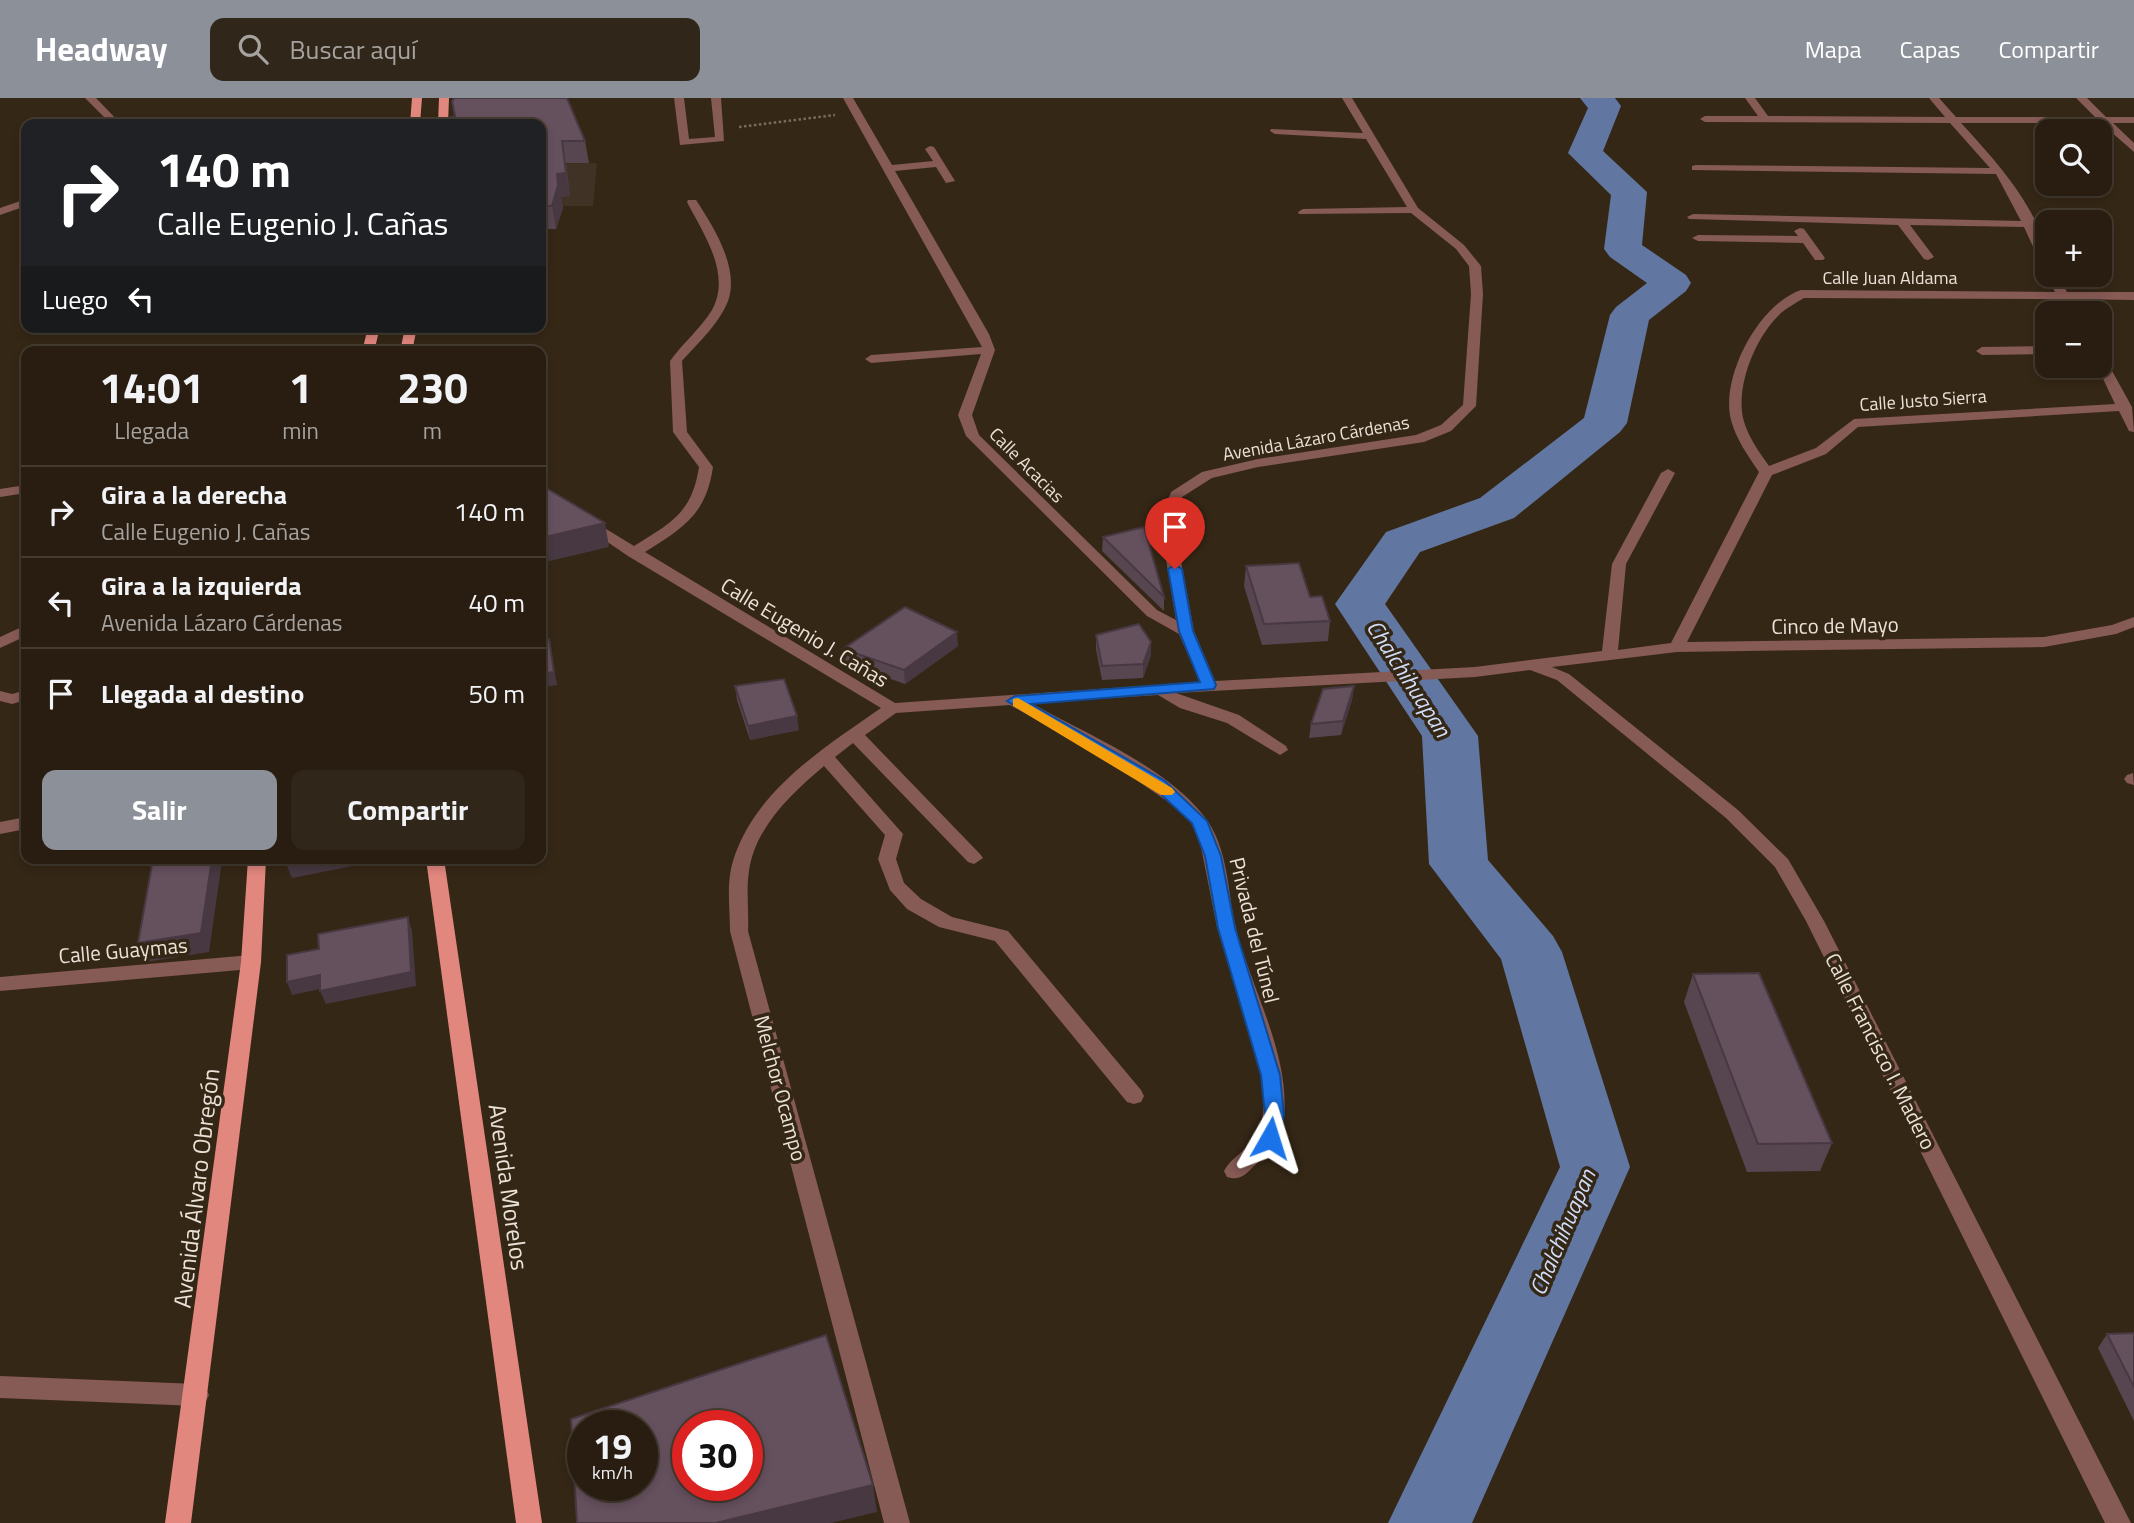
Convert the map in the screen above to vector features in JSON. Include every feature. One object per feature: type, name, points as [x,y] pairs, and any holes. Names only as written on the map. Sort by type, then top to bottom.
[{"type":"main road","points":[[415,119],[417,98]]},
{"type":"main road","points":[[443,119],[444,98]]},
{"type":"main road","name":"Avenida Álvaro Obregón","points":[[178,1523],[197,1395],[251,962],[257,864]]},
{"type":"main road","name":"Avenida Morelos","points":[[436,864],[529,1523]]},
{"type":"street","points":[[90,98],[111,119]]},
{"type":"street","points":[[679,98],[684,142],[720,139],[716,98]]},
{"type":"street","points":[[848,98],[854,113],[984,334],[989,350],[871,359]]},
{"type":"street","name":"Avenida Lázaro Cárdenas","points":[[1209,685],[1186,631],[1167,523],[1176,495],[1207,475],[1258,463],[1419,439],[1446,428],[1469,406],[1477,294],[1475,265],[1460,247],[1414,210],[1367,136],[1347,98]]},
{"type":"street","points":[[1750,98],[1766,120]]},
{"type":"street","points":[[1934,98],[1999,171],[2014,193],[2035,241]]},
{"type":"street","points":[[2081,98],[2101,119]]},
{"type":"street","points":[[1705,119],[2035,120]]},
{"type":"street","points":[[2112,120],[2134,120]]},
{"type":"street","points":[[2112,129],[2134,149]]},
{"type":"street","points":[[1275,131],[1367,136]]},
{"type":"street","points":[[930,149],[950,181]]},
{"type":"street","points":[[887,169],[939,164]]},
{"type":"street","points":[[1696,168],[1999,171]]},
{"type":"street","points":[[633,552],[688,517],[704,492],[706,467],[680,432],[676,360],[712,317],[724,295],[719,251],[692,202]]},
{"type":"street","points":[[0,212],[21,204]]},
{"type":"street","points":[[1303,212],[1414,210]]},
{"type":"street","points":[[1693,217],[2026,223]]},
{"type":"street","points":[[1793,219],[1819,258]]},
{"type":"street","points":[[1901,221],[1928,257]]},
{"type":"street","points":[[1698,239],[1807,240]]},
{"type":"street","points":[[2058,287],[2065,301]]},
{"type":"street","name":"Calle Juan Aldama","points":[[1766,472],[1749,447],[1737,417],[1736,390],[1752,346],[1775,312],[1801,294],[2134,296]]},
{"type":"street","name":"Calle Acacias","points":[[989,350],[965,415],[973,436],[1152,613],[1186,631]]},
{"type":"street","points":[[1982,351],[2035,350]]},
{"type":"street","points":[[2110,378],[2134,428]]},
{"type":"street","name":"Calle Justo Sierra","points":[[1766,472],[1821,451],[1854,423],[2126,407]]},
{"type":"street","points":[[1677,647],[1766,472]]},
{"type":"street","points":[[1610,654],[1619,564],[1668,473]]},
{"type":"street","points":[[0,493],[21,490]]},
{"type":"street","name":"Calle Eugenio J. Cañas","points":[[575,515],[892,708],[1209,685],[1536,667]]},
{"type":"street","name":"Cinco de Mayo","points":[[1536,667],[1610,654],[1677,647],[2044,642],[2116,629],[2134,622]]},
{"type":"street","points":[[0,643],[21,632]]},
{"type":"street","name":"Calle Francisco I. Madero","points":[[1536,667],[1563,677],[1732,814],[1782,863],[1815,921],[2118,1523]]},
{"type":"street","points":[[1162,690],[1173,702],[1212,710],[1237,721],[1280,750]]},
{"type":"street","points":[[0,696],[12,699],[21,696]]},
{"type":"street","name":"Privada del Túnel","points":[[1015,701],[1159,785],[1199,821],[1213,856],[1226,928],[1270,1075],[1275,1115],[1270,1138],[1235,1171]]},
{"type":"street","name":"Melchor Ocampo","points":[[892,708],[824,755],[760,820],[741,862],[739,931],[897,1523]]},
{"type":"street","points":[[855,735],[974,858]]},
{"type":"street","points":[[824,755],[894,834],[887,859],[896,886],[914,904],[946,922],[1001,936],[1134,1096]]},
{"type":"street","points":[[0,828],[21,824]]},
{"type":"street","name":"Calle Guaymas","points":[[0,984],[251,962]]},
{"type":"street","points":[[0,1387],[197,1395]]},
{"type":"path","points":[[720,129],[854,113]]},
{"type":"shaded area","points":[[597,163],[593,206],[546,206],[546,164]]},
{"type":"building","points":[[454,98],[567,98],[585,141],[562,141],[566,173],[557,174],[558,185],[552,206],[546,206],[546,119],[446,119],[455,116],[452,102]]},
{"type":"building","points":[[546,488],[605,523],[546,537]]},
{"type":"building","points":[[1144,527],[1164,597],[1103,537]]},
{"type":"building","points":[[1299,563],[1310,597],[1322,596],[1330,621],[1264,624],[1246,566]]},
{"type":"building","points":[[905,607],[957,632],[904,670],[843,649]]},
{"type":"building","points":[[1139,624],[1151,642],[1143,664],[1102,666],[1096,635]]},
{"type":"building","points":[[546,639],[549,639],[554,672],[546,673]]},
{"type":"building","points":[[784,679],[797,716],[748,726],[735,686]]},
{"type":"building","points":[[1354,686],[1343,721],[1311,724],[1323,689]]},
{"type":"building","points":[[152,864],[211,864],[201,933],[138,943]]},
{"type":"building","points":[[408,917],[411,972],[320,991],[320,975],[287,982],[287,955],[319,949],[318,934]]},
{"type":"building","points":[[1759,973],[1832,1143],[1758,1144],[1693,974]]},
{"type":"building","points":[[2134,1333],[2134,1387],[2107,1334]]},
{"type":"building","points":[[826,1335],[873,1485],[716,1523],[577,1523],[576,1501],[658,1501],[658,1410],[598,1410]]},
{"type":"waterway","name":"Chalchihuapan","points":[[1430,1523],[1595,1167],[1531,952],[1459,864],[1450,736],[1360,604],[1403,542],[1497,508],[1605,423],[1630,315],[1672,283],[1623,249],[1629,192],[1585,153],[1605,106],[1596,98]]},
{"type":"slow traffic","points":[[1018,703],[1167,792]]},
{"type":"route","points":[[1175,569],[1186,631],[1209,685],[1015,701],[1159,785],[1199,821],[1213,856],[1226,928],[1270,1075],[1275,1115],[1270,1138]]}]
